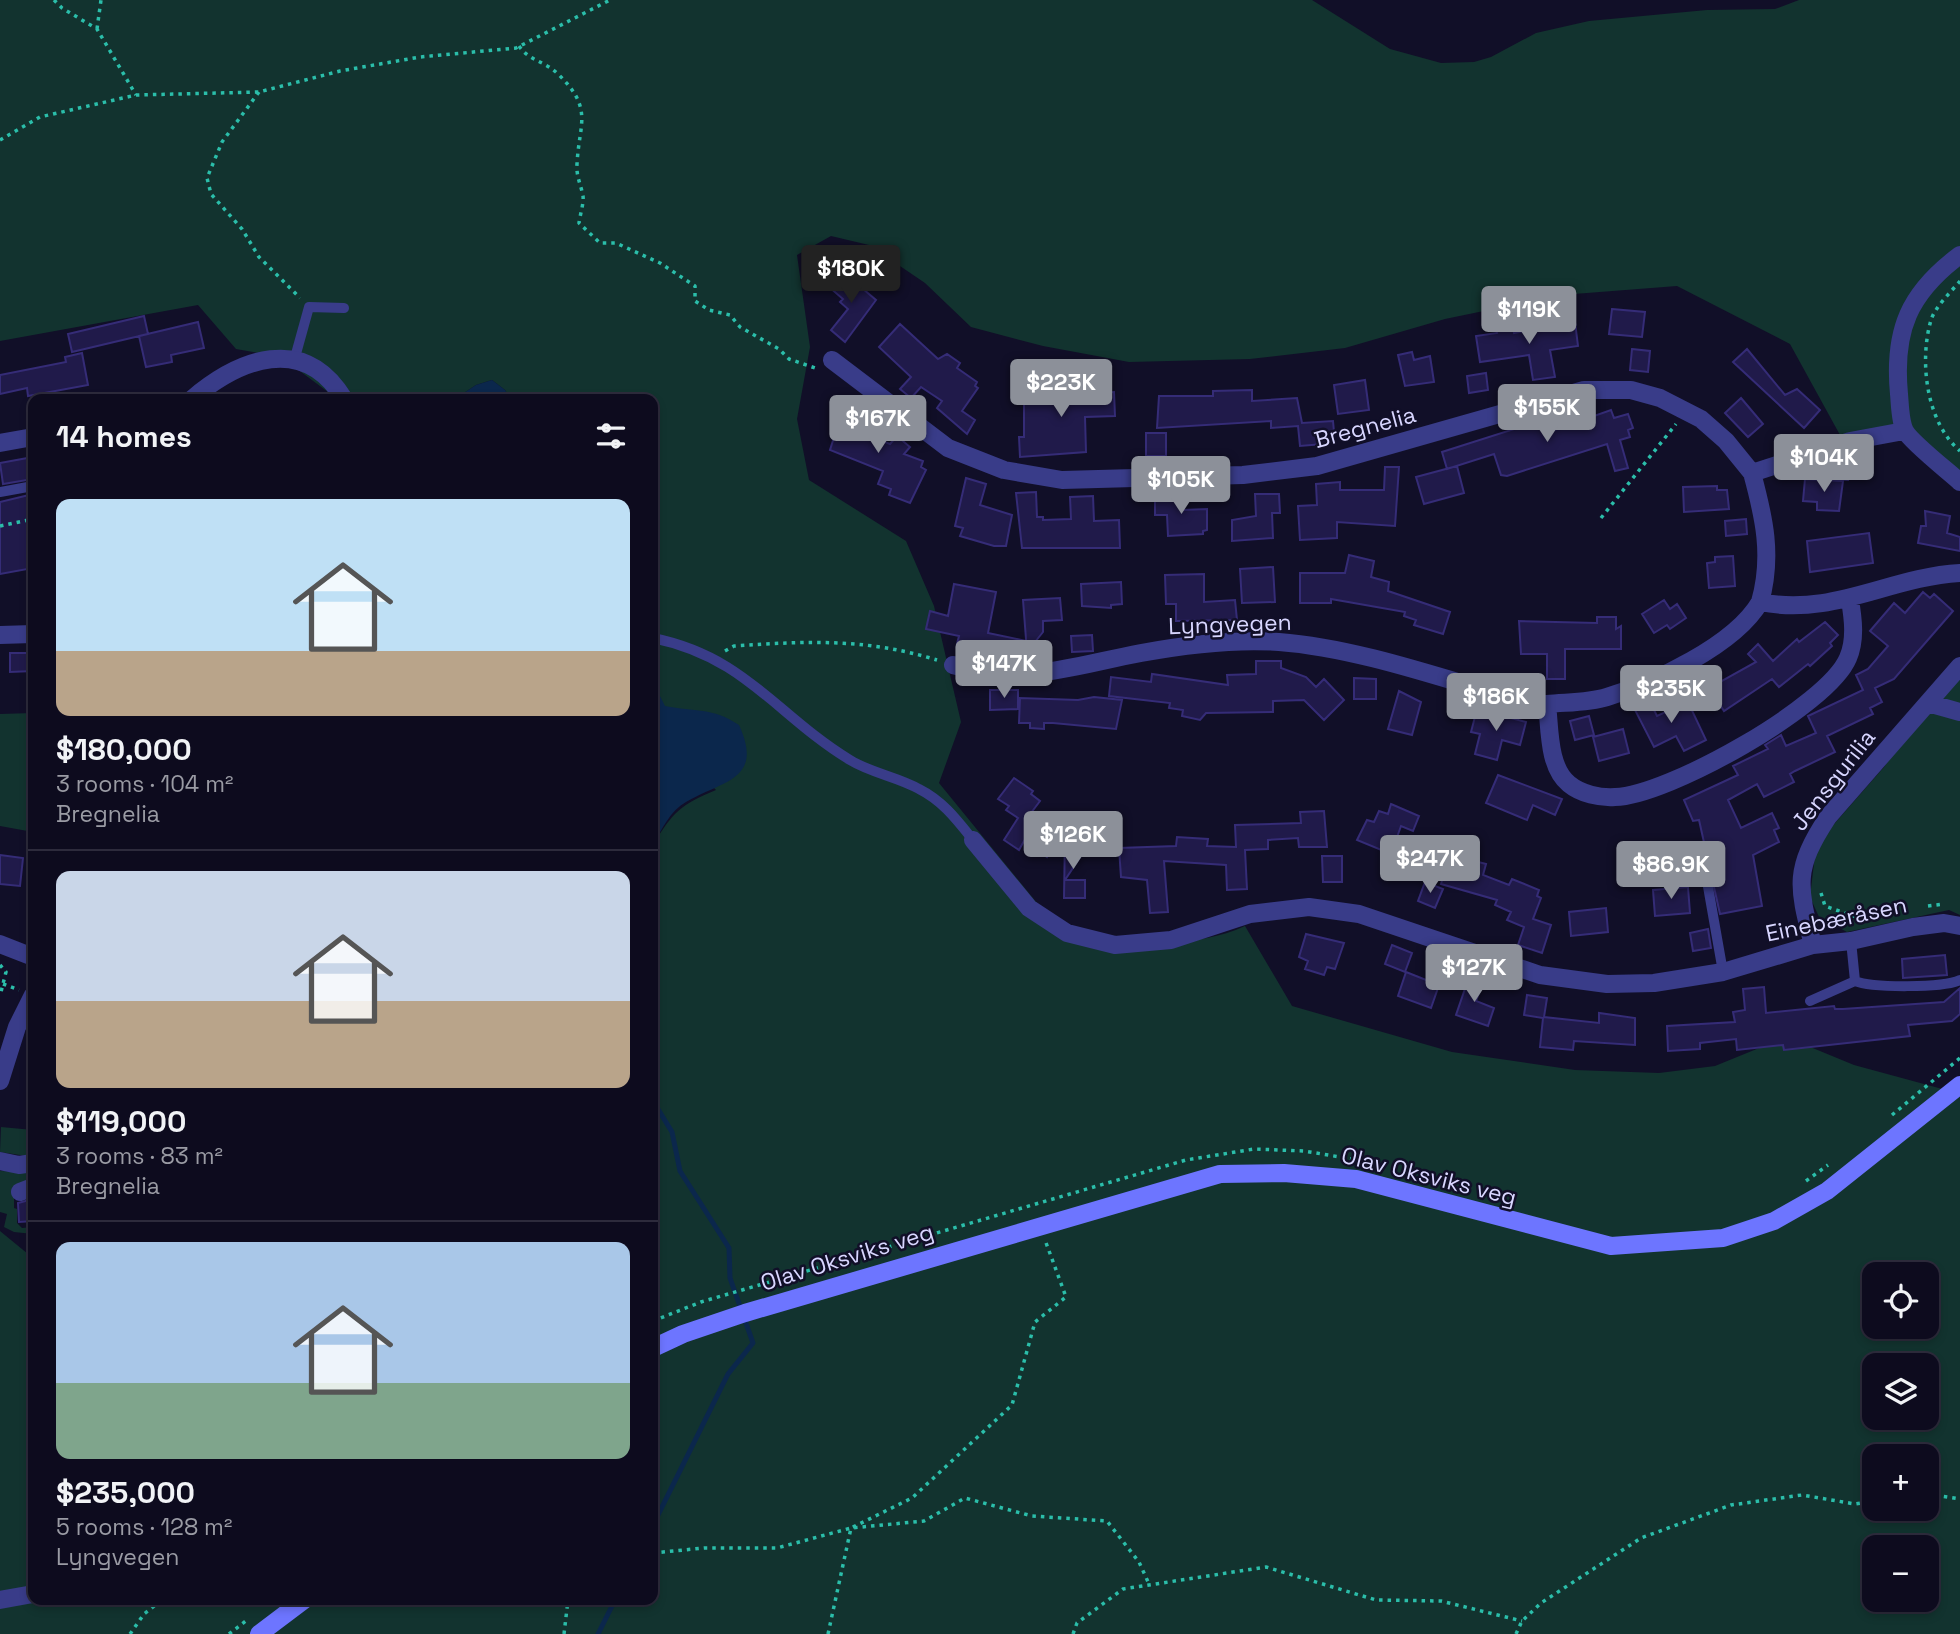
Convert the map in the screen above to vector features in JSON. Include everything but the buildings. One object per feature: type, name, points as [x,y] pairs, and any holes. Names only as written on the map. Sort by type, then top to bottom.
[{"type":"street","points":[[1960,256],[1935,274],[1912,302],[1899,336],[1897,374],[1905,430],[1960,482]]},
{"type":"street","points":[[199,394],[234,368],[276,359],[294,361],[318,372],[341,394]]},
{"type":"street","name":"Bregnelia","points":[[832,360],[948,448],[1004,470],[1062,480],[1243,475],[1317,466],[1584,390],[1631,390],[1660,398],[1701,419],[1726,442],[1752,473]]},
{"type":"street","points":[[1905,430],[1850,442],[1752,473],[1768,544],[1766,581],[1760,602],[1789,607],[1850,600],[1903,583],[1960,573]]},
{"type":"street","points":[[0,443],[28,438]]},
{"type":"street","points":[[1547,704],[1554,762],[1569,784],[1594,796],[1617,797],[1657,788],[1717,762],[1798,708],[1825,686],[1848,658],[1854,627],[1850,600]]},
{"type":"street","name":"Lyngvegen","points":[[953,665],[1007,675],[1061,672],[1142,653],[1216,644],[1278,642],[1340,652],[1532,704],[1547,704],[1605,698],[1706,653],[1751,617],[1760,602]]},
{"type":"street","points":[[0,635],[28,634]]},
{"type":"street","name":"Jensgurilia","points":[[1813,945],[1801,899],[1800,880],[1801,866],[1812,841],[1828,817],[1960,666]]},
{"type":"street","points":[[1928,703],[1960,712]]},
{"type":"street","name":"Einebæråsen","points":[[973,840],[1029,908],[1067,933],[1115,946],[1171,940],[1250,914],[1309,907],[1359,914],[1540,975],[1607,984],[1654,983],[1723,972],[1813,945],[1852,941],[1913,927],[1944,923],[1960,926]]},
{"type":"street","points":[[0,944],[28,955]]},
{"type":"street","points":[[0,1081],[27,993]]},
{"type":"street","name":"Olav Oksviks veg","points":[[658,1346],[682,1334],[746,1313],[1220,1174],[1284,1173],[1356,1179],[1611,1246],[1723,1238],[1774,1221],[1827,1191],[1960,1085]]},
{"type":"street","points":[[0,1161],[19,1165],[28,1164]]},
{"type":"street","points":[[0,1601],[28,1595]]},
{"type":"street","points":[[260,1634],[298,1605]]},
{"type":"lane","points":[[294,361],[309,307],[344,308]]},
{"type":"lane","points":[[0,492],[28,486]]},
{"type":"lane","points":[[658,640],[715,657],[768,693],[822,741],[853,762],[920,789],[946,807],[973,840]]},
{"type":"lane","points":[[1707,881],[1723,972]]},
{"type":"lane","points":[[1852,941],[1855,981]]},
{"type":"lane","points":[[1810,1001],[1855,981],[1867,985],[1931,985],[1960,980]]},
{"type":"path","points":[[54,0],[97,29],[136,95]]},
{"type":"path","points":[[97,29],[101,0]]},
{"type":"path","points":[[0,140],[40,117],[136,95],[259,92],[340,71],[420,57],[471,55],[519,46],[610,0]]},
{"type":"path","points":[[519,46],[527,58],[557,73],[581,106],[584,121],[576,164],[578,187],[583,195],[579,223],[586,233],[600,243],[616,243],[660,263],[695,286],[695,301],[709,310],[730,315],[740,327],[779,349],[789,359],[818,369],[832,360]]},
{"type":"path","points":[[259,92],[222,142],[207,178],[211,194],[242,229],[259,257],[309,307]]},
{"type":"path","points":[[1960,281],[1931,318],[1927,386],[1938,420],[1960,451]]},
{"type":"path","points":[[1601,517],[1685,411]]},
{"type":"path","points":[[0,526],[28,520]]},
{"type":"path","points":[[715,657],[734,646],[812,641],[892,647],[953,665]]},
{"type":"path","points":[[1818,880],[1825,906],[1853,916],[1884,915]]},
{"type":"path","points":[[1918,908],[1950,905]]},
{"type":"path","points":[[0,965],[6,972],[0,996]]},
{"type":"path","points":[[3,984],[27,993]]},
{"type":"path","points":[[1886,1119],[1960,1058]]},
{"type":"path","points":[[658,1319],[701,1302],[1186,1160],[1254,1149],[1304,1151],[1361,1161]]},
{"type":"path","points":[[1796,1188],[1834,1161]]},
{"type":"path","points":[[851,1528],[912,1498],[1012,1405],[1035,1322],[1066,1297],[1040,1225]]},
{"type":"path","points":[[1516,1634],[1522,1621],[1541,1603],[1642,1538],[1731,1505],[1802,1495],[1862,1503]]},
{"type":"path","points":[[1939,1496],[1960,1499]]},
{"type":"path","points":[[658,1553],[704,1548],[776,1548],[851,1528],[925,1521],[965,1498],[1032,1516],[1107,1521],[1139,1562],[1149,1584]]},
{"type":"path","points":[[828,1634],[851,1528]]},
{"type":"path","points":[[1073,1634],[1077,1623],[1123,1589],[1266,1567],[1376,1600],[1441,1601],[1522,1621]]},
{"type":"path","points":[[130,1634],[144,1614],[156,1605]]},
{"type":"path","points":[[564,1634],[567,1605]]},
{"type":"green space","points":[[0,0],[1312,0],[1390,49],[1441,63],[1474,62],[1491,57],[1536,33],[1589,21],[1707,10],[1775,9],[1799,0],[1960,0],[1960,484],[1907,439],[1840,435],[1790,344],[1677,286],[1561,295],[1445,319],[1345,348],[1250,359],[1129,362],[1043,346],[971,327],[925,283],[869,245],[831,236],[797,255],[810,347],[797,419],[809,480],[906,541],[934,606],[961,722],[939,783],[1060,931],[1177,941],[1223,934],[1245,926],[1292,1006],[1452,1052],[1575,1070],[1659,1073],[1715,1066],[1786,1037],[1854,1065],[1946,1090],[1960,1079],[1960,1634],[0,1634],[0,1231],[28,1254],[28,1605],[658,1605],[658,837],[678,811],[716,790],[658,730],[658,394],[507,394],[492,380],[476,385],[462,394],[329,394],[281,357],[236,349],[198,305],[0,341]]},
{"type":"green space","points":[[1960,658],[1960,915],[1949,910],[1847,932],[1819,917],[1810,897],[1815,855],[1828,831],[1884,767]]},
{"type":"green space","points":[[28,713],[28,831],[0,826],[0,714]]},
{"type":"green space","points":[[1,1127],[28,1130],[28,1156],[0,1152]]},
{"type":"green space","points":[[0,1171],[28,1172],[28,1186],[14,1192],[14,1208],[17,1209],[17,1223],[22,1228],[28,1227],[28,1233],[14,1232],[4,1227],[7,1214],[0,1212]]},
{"type":"water","points":[[492,380],[507,394],[462,394],[476,385]]},
{"type":"water","points":[[658,692],[665,706],[720,715],[739,725],[747,757],[736,776],[686,802],[675,810],[658,836]]},
{"type":"waterway","points":[[658,1109],[672,1132],[680,1171],[729,1248],[730,1278],[753,1343],[728,1374],[658,1515]]},
{"type":"waterway","points":[[598,1634],[612,1605]]}]
